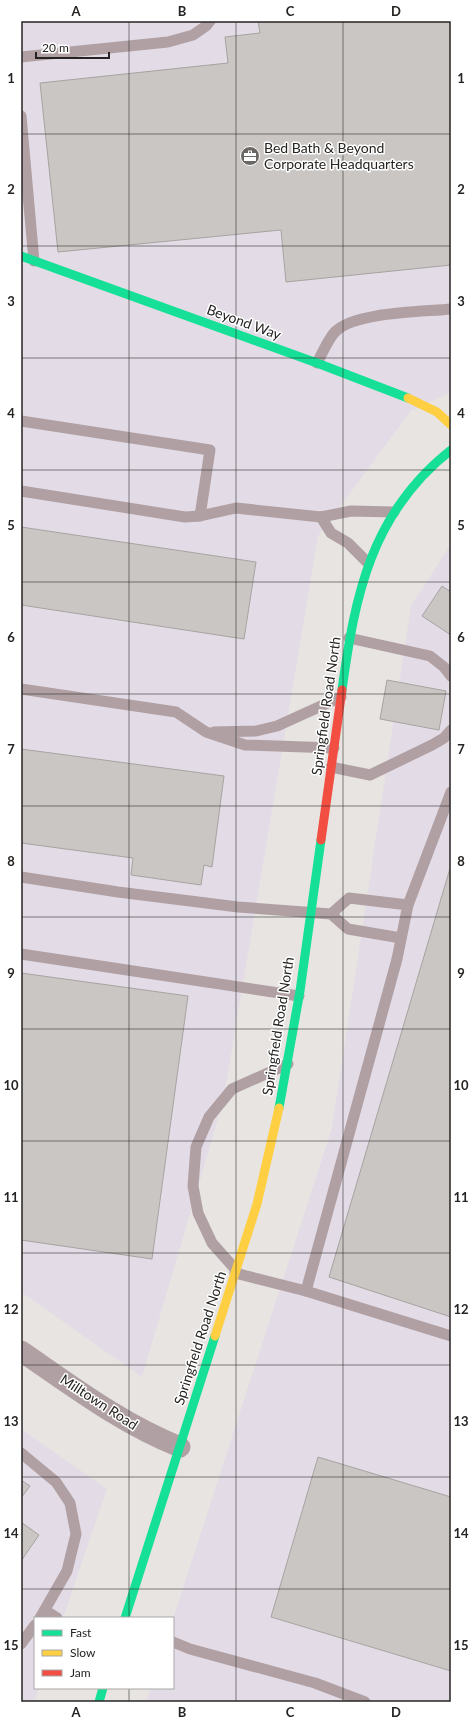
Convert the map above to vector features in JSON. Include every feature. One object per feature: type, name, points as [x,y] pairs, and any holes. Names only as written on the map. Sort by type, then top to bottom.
[{"type":"street","name":"Beyond Way","points":[[21,256],[317,363],[423,404],[438,412],[451,424]]},
{"type":"street","name":"Springfield Road North","points":[[124,1617],[257,1204],[270,1152],[288,1064],[299,996],[349,638],[359,593],[368,563],[394,512],[418,479],[451,450]]},
{"type":"street","name":"Milltown Road","points":[[21,1352],[117,1416],[157,1438],[180,1447]]},
{"type":"street","points":[[99,1702],[103,1689]]},
{"type":"lane","points":[[21,57],[168,42],[193,35],[210,21]]},
{"type":"lane","points":[[21,116],[34,261]]},
{"type":"lane","points":[[317,363],[335,331],[350,321],[370,317],[451,309]]},
{"type":"lane","points":[[21,420],[210,450],[200,516]]},
{"type":"lane","points":[[21,491],[185,517],[200,516],[236,508],[321,517],[351,512],[394,512]]},
{"type":"lane","points":[[321,517],[331,533],[348,543],[368,563]]},
{"type":"lane","points":[[349,638],[430,656],[444,667],[451,676]]},
{"type":"lane","points":[[21,689],[176,712],[206,732],[245,745],[334,748]]},
{"type":"lane","points":[[206,732],[256,730],[277,726],[341,697]]},
{"type":"lane","points":[[331,767],[370,775],[432,745],[444,738],[451,730]]},
{"type":"lane","points":[[306,1291],[397,959],[408,905],[451,792]]},
{"type":"lane","points":[[21,877],[126,893],[238,907],[310,914],[331,914],[349,898],[408,905]]},
{"type":"lane","points":[[331,914],[348,930],[401,938]]},
{"type":"lane","points":[[21,954],[299,996]]},
{"type":"lane","points":[[288,1064],[232,1088],[209,1117],[196,1147],[192,1186],[198,1213],[212,1243],[235,1272],[306,1291],[451,1336]]},
{"type":"lane","points":[[21,1453],[56,1482],[70,1503],[76,1534],[67,1571],[43,1615]]},
{"type":"lane","points":[[21,1644],[34,1626]]},
{"type":"lane","points":[[174,1642],[190,1649],[315,1683],[365,1702]]},
{"type":"shaded area","points":[[21,21],[451,21],[451,392],[411,411],[318,536],[223,1102],[142,1377],[21,1292]]},
{"type":"shaded area","points":[[451,544],[451,1702],[146,1702],[151,1689],[174,1689],[174,1617],[332,1128],[411,606]]},
{"type":"shaded area","points":[[21,1429],[107,1489],[63,1617],[34,1617],[34,1689],[39,1689],[34,1702],[21,1702]]},
{"type":"building","name":"Bed Bath & Beyond Corporate Headquarters","points":[[258,21],[451,21],[451,265],[286,282],[281,230],[58,252],[40,83],[228,63],[225,37],[260,33]]},
{"type":"building","points":[[21,527],[256,562],[244,639],[21,605]]},
{"type":"building","points":[[442,586],[451,592],[451,635],[422,616]]},
{"type":"building","points":[[387,680],[446,691],[439,730],[380,719]]},
{"type":"building","points":[[21,749],[224,776],[212,867],[204,865],[201,885],[131,875],[133,858],[21,843]]},
{"type":"building","points":[[451,865],[451,1317],[329,1277]]},
{"type":"building","points":[[21,973],[188,996],[152,1259],[21,1240]]},
{"type":"building","points":[[318,1457],[451,1497],[451,1671],[271,1617]]},
{"type":"building","points":[[21,1480],[30,1486],[21,1498]]},
{"type":"building","points":[[21,1522],[39,1535],[21,1561]]},
{"type":"traffic: fast","points":[[21,256],[317,363],[408,398]]},
{"type":"traffic: fast","points":[[342,690],[353,621],[371,558],[385,529],[402,501],[424,475],[451,450]]},
{"type":"traffic: fast","points":[[279,1108],[300,991],[321,840]]},
{"type":"traffic: fast","points":[[125,1617],[215,1336]]},
{"type":"traffic: fast","points":[[99,1702],[103,1689]]},
{"type":"traffic: slow","points":[[408,398],[437,412],[451,425]]},
{"type":"traffic: slow","points":[[215,1336],[257,1204],[279,1108]]},
{"type":"traffic: jam","points":[[321,840],[342,690]]},
{"type":"place","name":"Bed Bath & Beyond Corporate Headquarters","points":[[250,156]]}]
